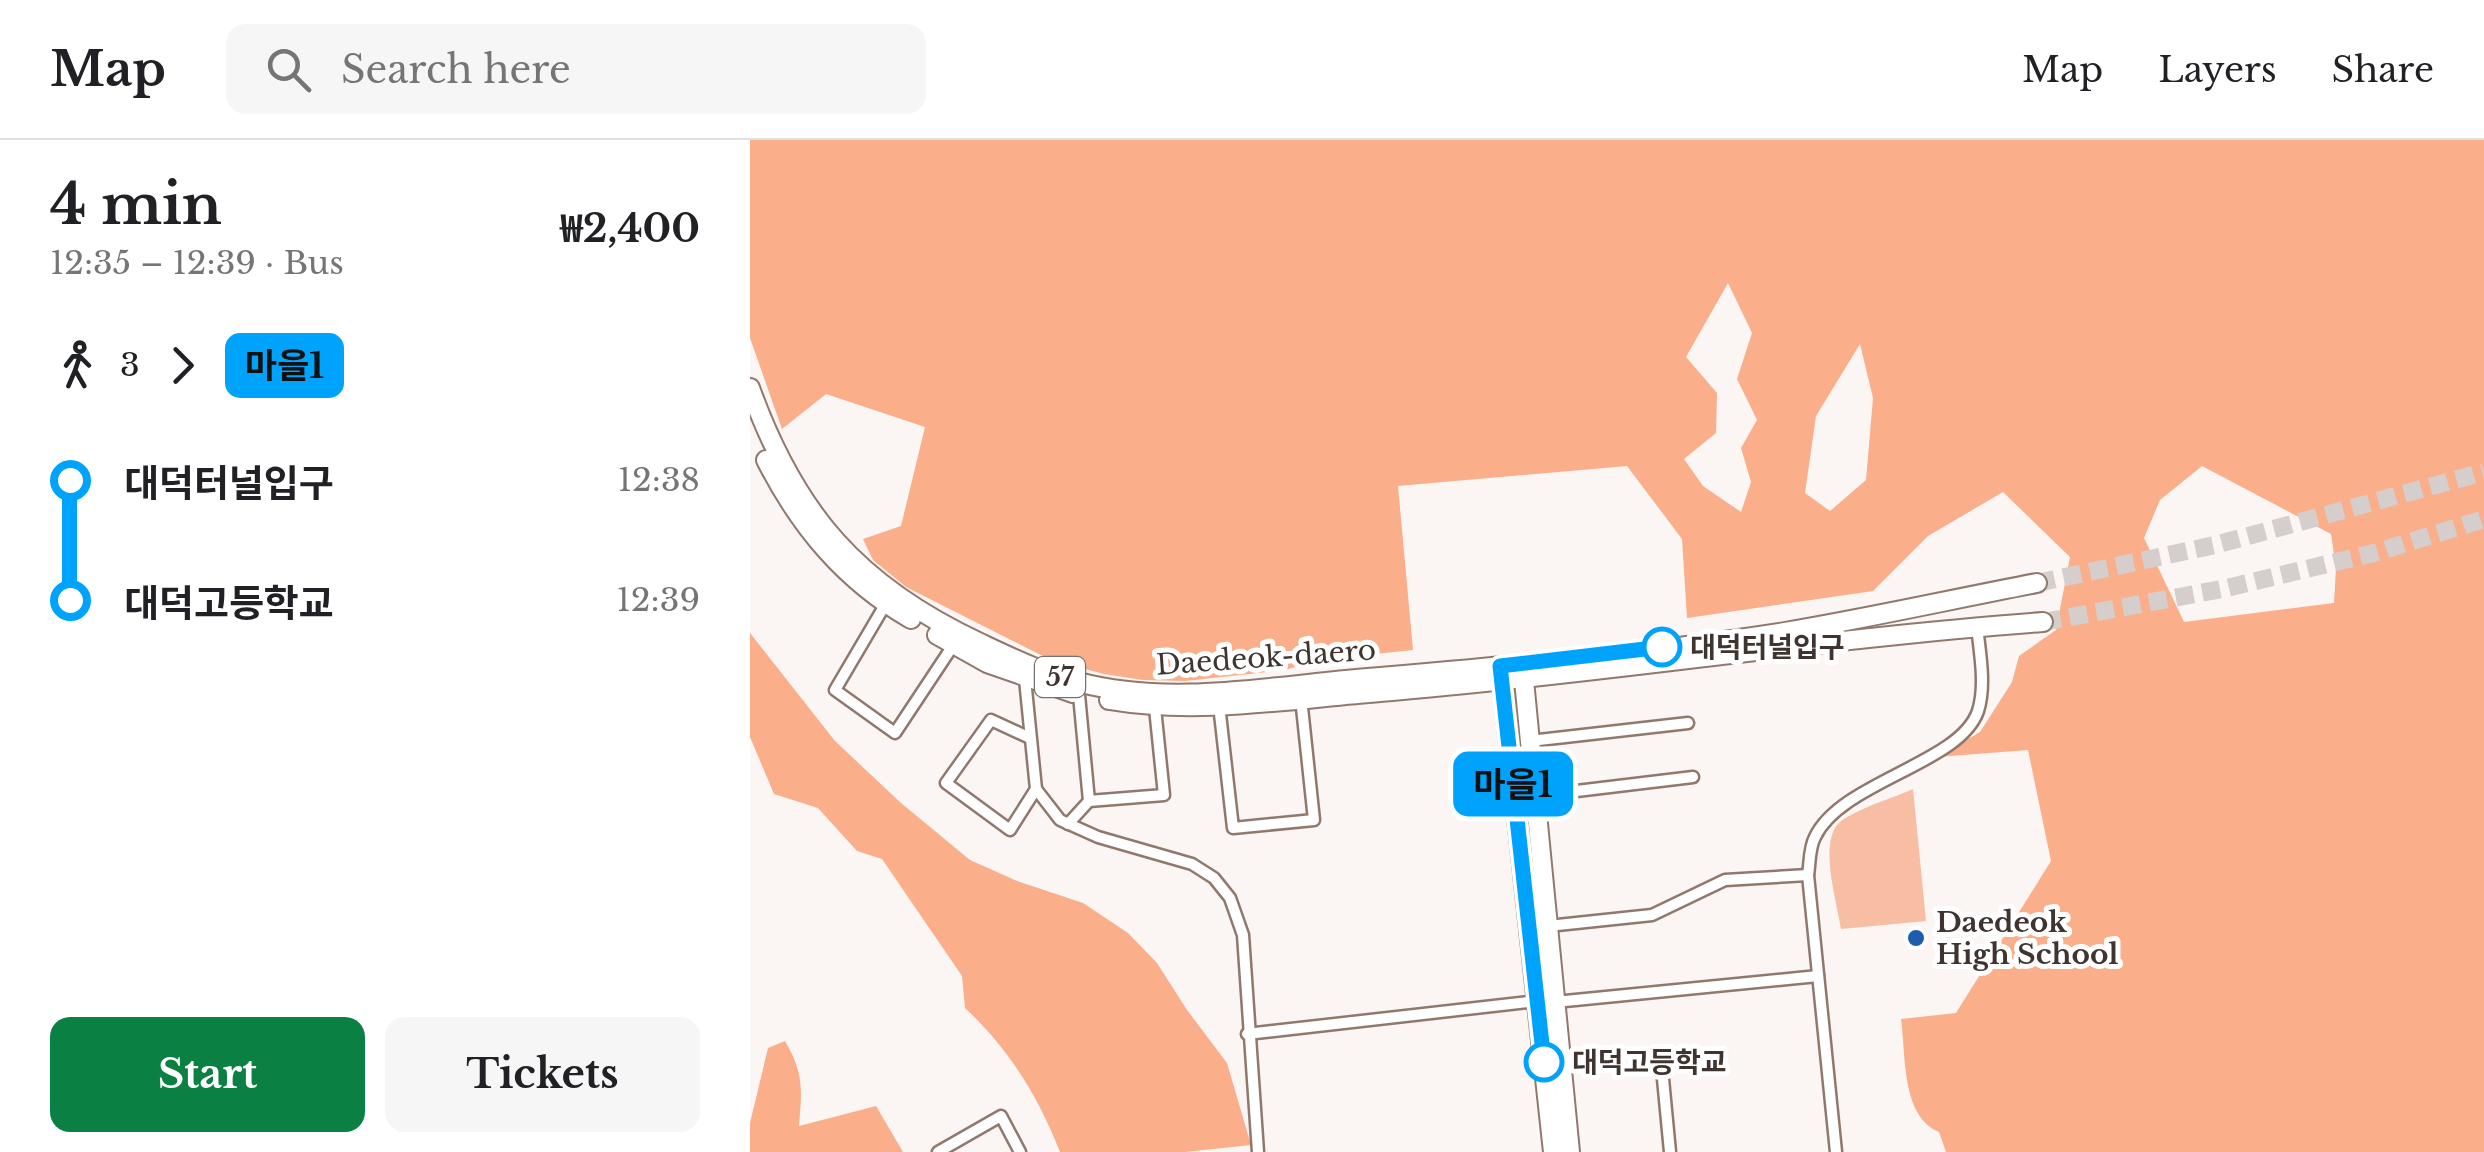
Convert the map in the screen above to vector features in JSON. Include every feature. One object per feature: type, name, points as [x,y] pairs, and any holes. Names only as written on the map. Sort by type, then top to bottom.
[{"type":"main road","name":"Daedeok-daero","points":[[750,388],[774,450],[811,514],[874,580],[918,612],[1035,669],[1128,692],[1187,694],[1524,672]]},
{"type":"main road","name":"Daedeok-daero","points":[[750,422],[774,477],[815,540],[845,572],[885,604],[987,664],[1025,679],[1079,695],[1154,708],[1301,698],[1502,674]]},
{"type":"main road","points":[[1524,672],[1785,632],[2038,583]]},
{"type":"main road","points":[[1524,672],[2043,622]]},
{"type":"main road","points":[[1524,672],[1548,926],[1546,1001],[1553,1152]]},
{"type":"main road","points":[[1502,674],[1570,1152]]},
{"type":"street","points":[[885,604],[835,690],[895,733],[954,644]]},
{"type":"street","points":[[1836,1152],[1808,875],[1815,836],[1835,811],[1947,744],[1970,725],[1977,715],[1981,694],[1977,626]]},
{"type":"street","points":[[1025,679],[1036,788],[1060,820],[1150,854],[1192,864],[1214,878],[1230,898],[1243,935],[1258,1152]]},
{"type":"street","points":[[1079,695],[1089,801]]},
{"type":"street","points":[[1220,705],[1234,828],[1314,820],[1301,698]]},
{"type":"street","points":[[1068,824],[1089,801],[1164,795],[1154,708]]},
{"type":"street","points":[[1030,738],[991,720],[946,784],[1010,830],[1036,788]]},
{"type":"street","points":[[1530,741],[1688,723]]},
{"type":"street","points":[[1536,796],[1693,777]]},
{"type":"street","points":[[1548,926],[1652,915],[1725,880],[1808,875]]},
{"type":"street","points":[[1247,1034],[1818,976]]},
{"type":"street","points":[[1661,1058],[1670,1152]]},
{"type":"street","points":[[938,1152],[1001,1116],[1020,1152]]},
{"type":"shaded area","points":[[750,140],[2484,140],[2484,1152],[1946,1152],[1939,1132],[1918,1113],[1912,1098],[1901,1019],[1956,1013],[2051,861],[2028,750],[1937,757],[1980,732],[2012,682],[2019,656],[2056,630],[2070,557],[2003,492],[1928,536],[1873,591],[1687,618],[1682,539],[1627,466],[1398,486],[1413,650],[1318,660],[1285,670],[1185,681],[1143,680],[1051,660],[906,587],[873,560],[863,539],[901,526],[925,427],[826,394],[782,429],[750,338]],"holes":[[[1728,283],[1752,333],[1737,379],[1757,420],[1741,448],[1751,482],[1741,512],[1703,486],[1684,459],[1716,433],[1717,393],[1686,357]],[[1860,344],[1873,398],[1866,480],[1830,511],[1805,493],[1816,416]],[[2202,466],[2331,534],[2336,568],[2334,603],[2184,622],[2144,538],[2160,500]]]},
{"type":"shaded area","points":[[750,633],[835,741],[970,860],[1083,903],[1128,933],[1157,963],[1227,1063],[1251,1145],[1185,1152],[1060,1152],[1021,1074],[965,1008],[962,976],[882,859],[857,851],[818,808],[774,794],[750,737]]},
{"type":"shaded area","points":[[1913,789],[1926,921],[1841,929],[1831,872],[1830,843],[1834,831],[1855,813]]},
{"type":"shaded area","points":[[785,1041],[800,1082],[799,1126],[876,1106],[903,1152],[750,1152],[750,1123],[768,1048]]},
{"type":"tunnel","points":[[2037,583],[2215,545],[2484,472]]},
{"type":"tunnel","points":[[2043,622],[2222,589],[2374,553],[2484,519]]},
{"type":"bus line","name":"마을1","points":[[1544,1062],[1500,666],[1662,647]]},
{"type":"place","name":"대덕터널입구","points":[[1662,647]]},
{"type":"place","name":"Daedeok High School","points":[[1916,938]]},
{"type":"place","name":"대덕고등학교","points":[[1544,1062]]}]
